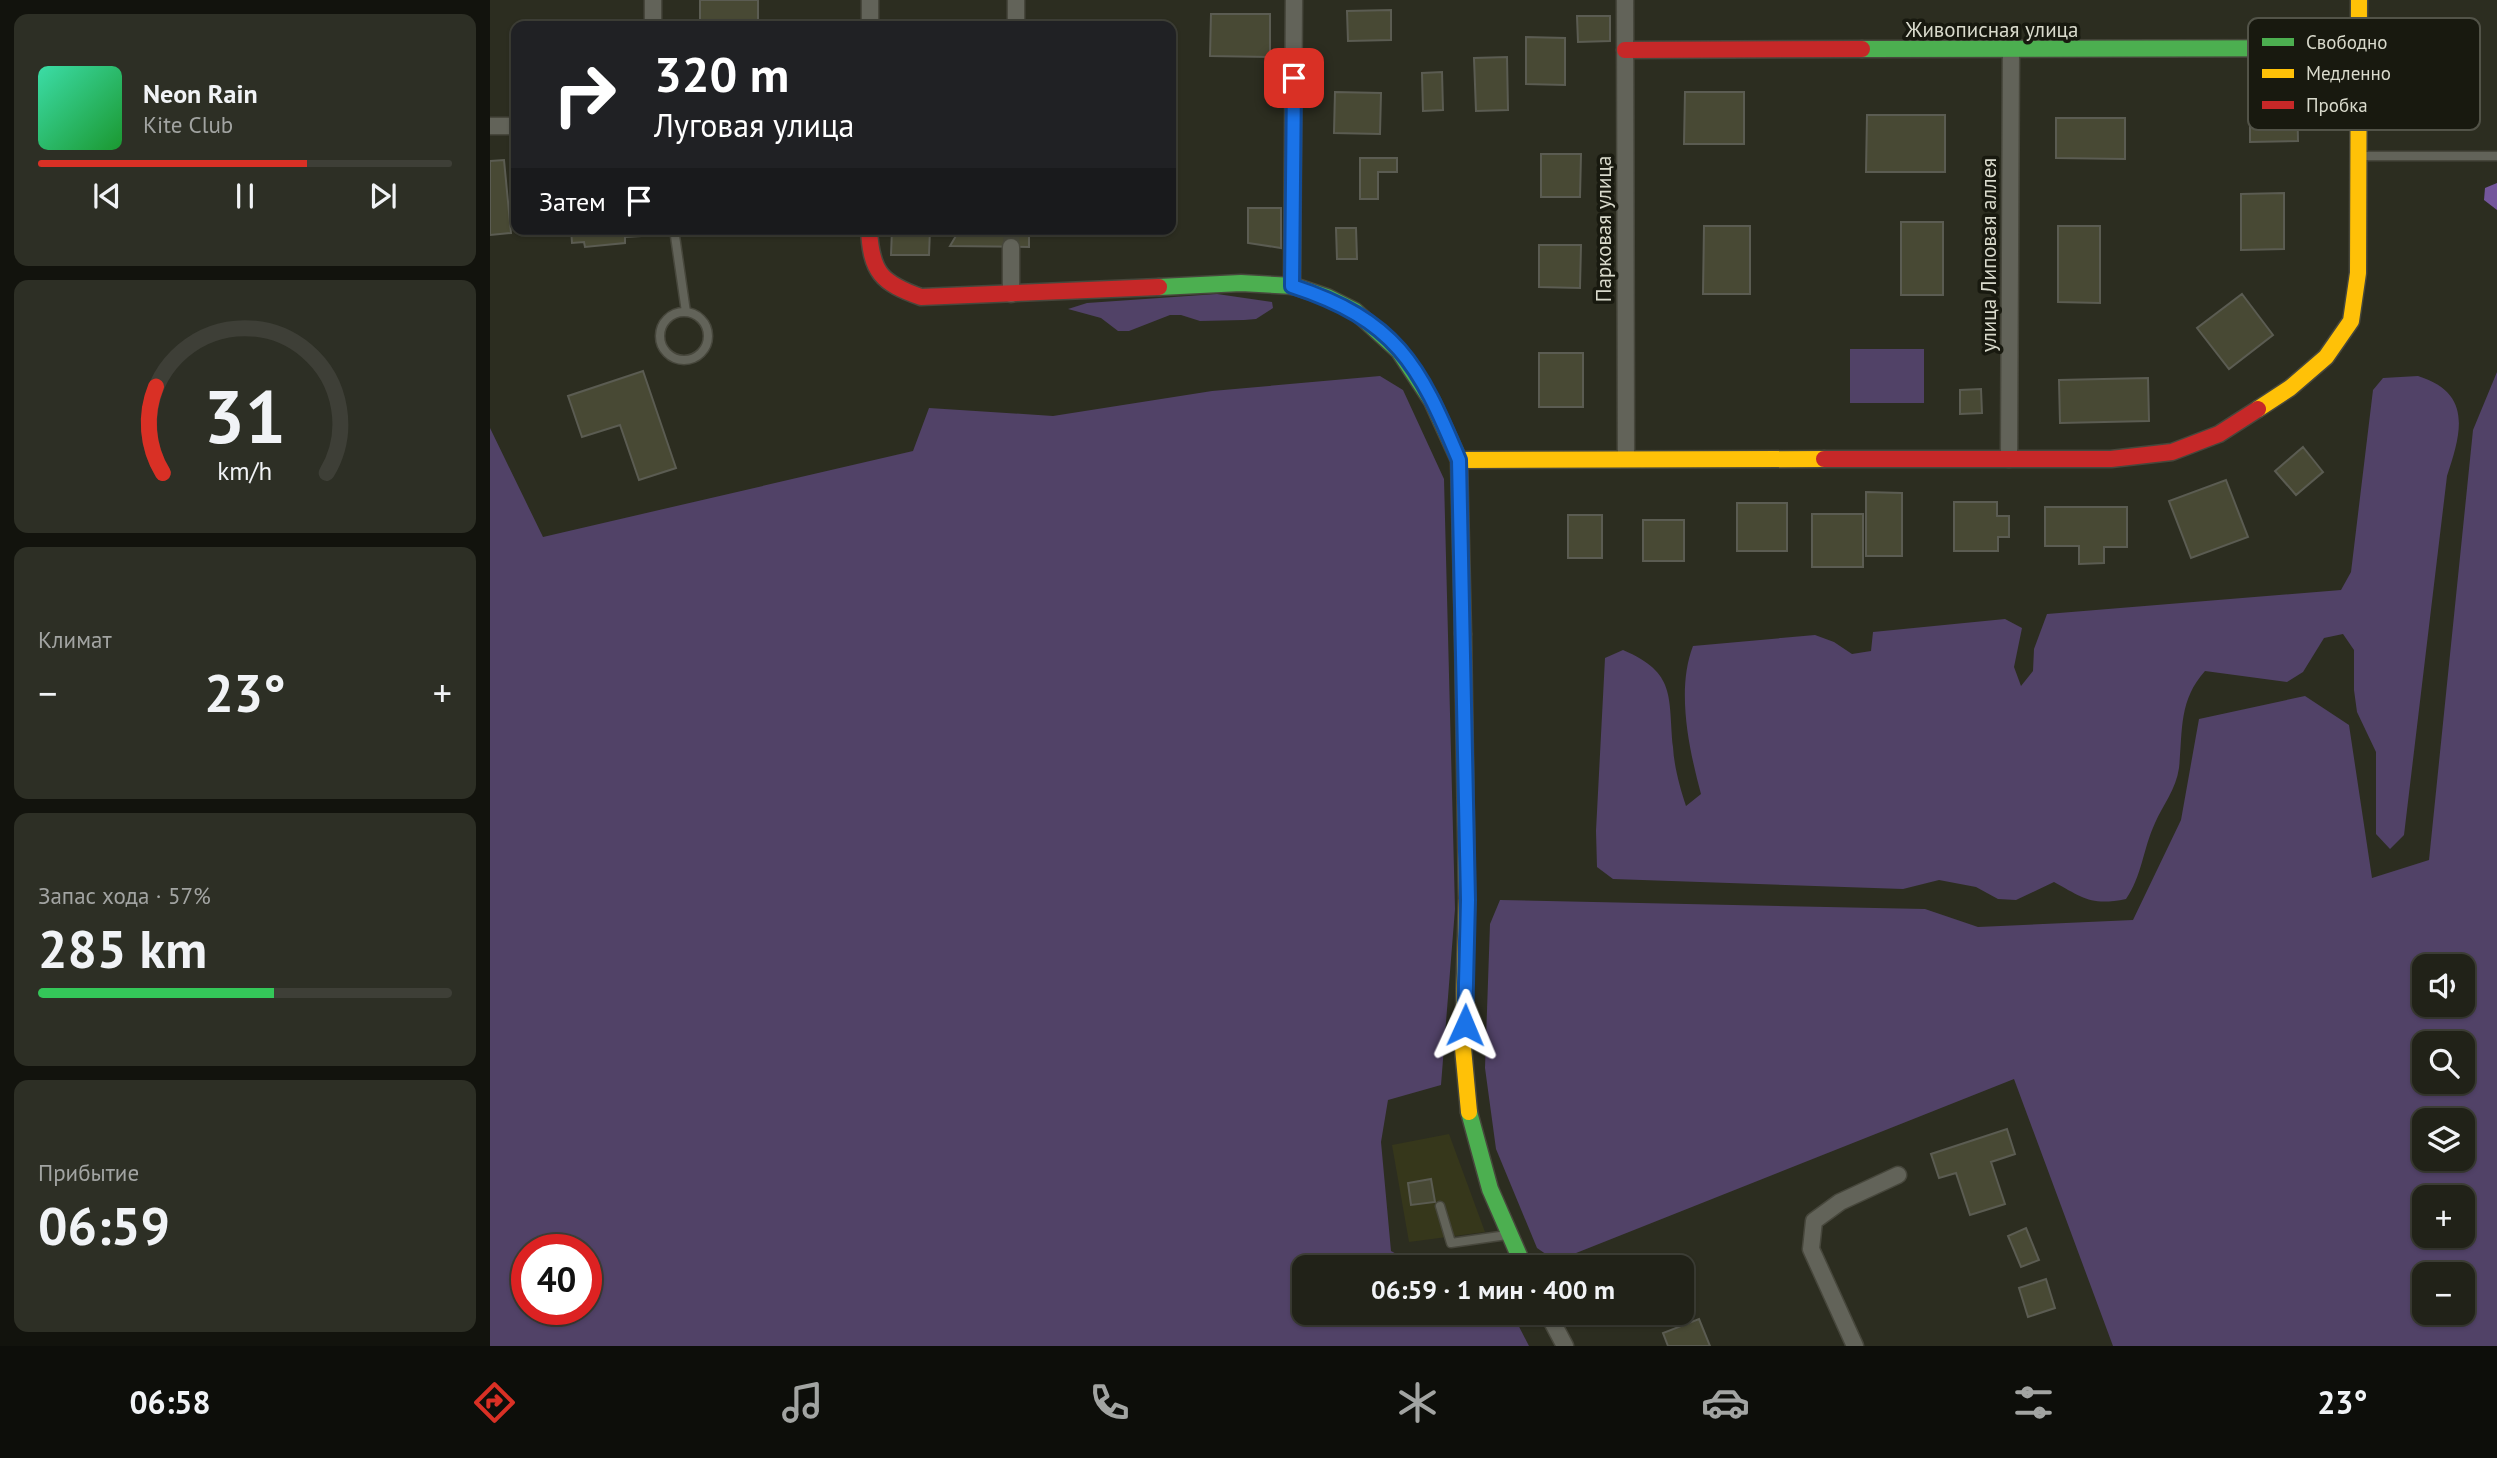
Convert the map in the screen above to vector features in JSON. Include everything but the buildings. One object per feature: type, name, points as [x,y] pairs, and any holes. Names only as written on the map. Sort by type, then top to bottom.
[{"type":"street","points":[[653,0],[653,21]]},
{"type":"street","points":[[870,0],[870,21]]},
{"type":"street","points":[[1016,0],[1016,21]]},
{"type":"street","points":[[1292,286],[1294,0]]},
{"type":"street","name":"Парковая улица","points":[[1625,0],[1626,458]]},
{"type":"street","points":[[2359,0],[2359,18]]},
{"type":"street","name":"Живописная улица","points":[[1625,50],[2248,49]]},
{"type":"street","name":"улица Липовая аллея","points":[[2009,458],[2011,51]]},
{"type":"street","points":[[490,126],[511,126]]},
{"type":"street","points":[[1459,460],[2111,458],[2172,452],[2219,434],[2290,388],[2326,357],[2351,321],[2358,273],[2360,130]]},
{"type":"street","points":[[870,235],[873,264],[882,281],[895,289],[921,296],[1241,283],[1292,286],[1335,300],[1376,326],[1406,356],[1433,398],[1459,460],[1468,900],[1465,1061],[1468,1107],[1481,1162],[1507,1235],[1518,1255]]},
{"type":"street","points":[[1011,294],[1012,247]]},
{"type":"street","points":[[1855,1346],[1811,1249],[1814,1220],[1840,1202],[1898,1175]]},
{"type":"street","points":[[1554,1325],[1565,1346]]},
{"type":"lane","points":[[2360,156],[2497,156]]},
{"type":"lane","points":[[675,235],[686,312]]},
{"type":"lane","points":[[686,312],[700,318],[708,331],[706,346],[696,357],[681,360],[668,354],[660,341],[661,326],[671,315],[686,312]]},
{"type":"lane","points":[[1440,1206],[1451,1243],[1507,1235]]},
{"type":"shaded area","points":[[2497,183],[2497,210],[2484,200],[2485,188]]},
{"type":"shaded area","points":[[1217,294],[1272,302],[1273,308],[1256,319],[1244,320],[1200,321],[1181,315],[1170,315],[1129,331],[1118,331],[1101,318],[1068,309],[1087,303]]},
{"type":"shaded area","points":[[1850,349],[1924,349],[1924,403],[1850,403]]},
{"type":"shaded area","points":[[2497,372],[2497,1346],[2113,1346],[2014,1079],[1571,1255],[1547,1255],[1537,1248],[1496,1149],[1485,1068],[1490,924],[1500,900],[1925,909],[1978,927],[2133,920],[2181,820],[2199,719],[2305,696],[2349,725],[2372,878],[2429,860],[2473,430]]},
{"type":"shaded area","points":[[1380,376],[1403,390],[1444,479],[1455,909],[1441,1085],[1388,1100],[1381,1142],[1391,1251],[1398,1255],[1292,1255],[1292,1325],[1518,1325],[1529,1346],[490,1346],[490,428],[543,537],[913,451],[929,408],[1053,416],[1212,391]]},
{"type":"shaded area","points":[[2418,376],[2447,392],[2455,403],[2459,429],[2447,476],[2404,835],[2390,849],[2376,834],[2376,752],[2357,712],[2354,650],[2343,634],[2324,638],[2303,672],[2287,682],[2205,671],[2196,682],[2186,705],[2175,783],[2155,823],[2136,881],[2126,899],[2095,901],[2054,882],[2016,900],[1998,899],[1976,887],[1939,880],[1903,889],[1613,879],[1597,867],[1596,831],[1605,658],[1623,650],[1653,668],[1661,678],[1669,700],[1675,762],[1686,806],[1701,794],[1686,720],[1685,681],[1693,646],[1815,635],[1834,642],[1852,654],[1871,651],[1873,632],[2005,619],[2022,628],[2014,667],[2021,686],[2033,671],[2034,649],[2047,614],[2341,590],[2351,572],[2373,390],[2383,378]]},
{"type":"shaded area","points":[[1449,1134],[1485,1232],[1409,1242],[1392,1145]]},
{"type":"tunnel","points":[[1011,247],[1012,235]]},
{"type":"traffic: fast","points":[[1862,49],[2248,48]]},
{"type":"traffic: fast","points":[[1159,287],[1241,283],[1294,286],[1327,297],[1355,311],[1399,351],[1432,401],[1459,460],[1463,634]]},
{"type":"traffic: fast","points":[[1469,1112],[1490,1189],[1519,1255]]},
{"type":"traffic: slow","points":[[2359,0],[2359,18]]},
{"type":"traffic: slow","points":[[2258,409],[2290,388],[2326,357],[2351,321],[2358,273],[2359,130]]},
{"type":"traffic: slow","points":[[1459,460],[1824,459]]},
{"type":"traffic: slow","points":[[1463,634],[1467,898],[1463,1048],[1469,1112]]},
{"type":"traffic: jam","points":[[1625,50],[1862,49]]},
{"type":"traffic: jam","points":[[869,235],[872,256],[881,274],[896,287],[921,297],[1159,287]]},
{"type":"traffic: jam","points":[[1824,459],[2111,459],[2172,452],[2219,434],[2258,409]]},
{"type":"route","points":[[1294,78],[1292,286],[1335,300],[1376,326],[1406,356],[1433,398],[1459,460],[1468,900],[1465,1025]]}]
